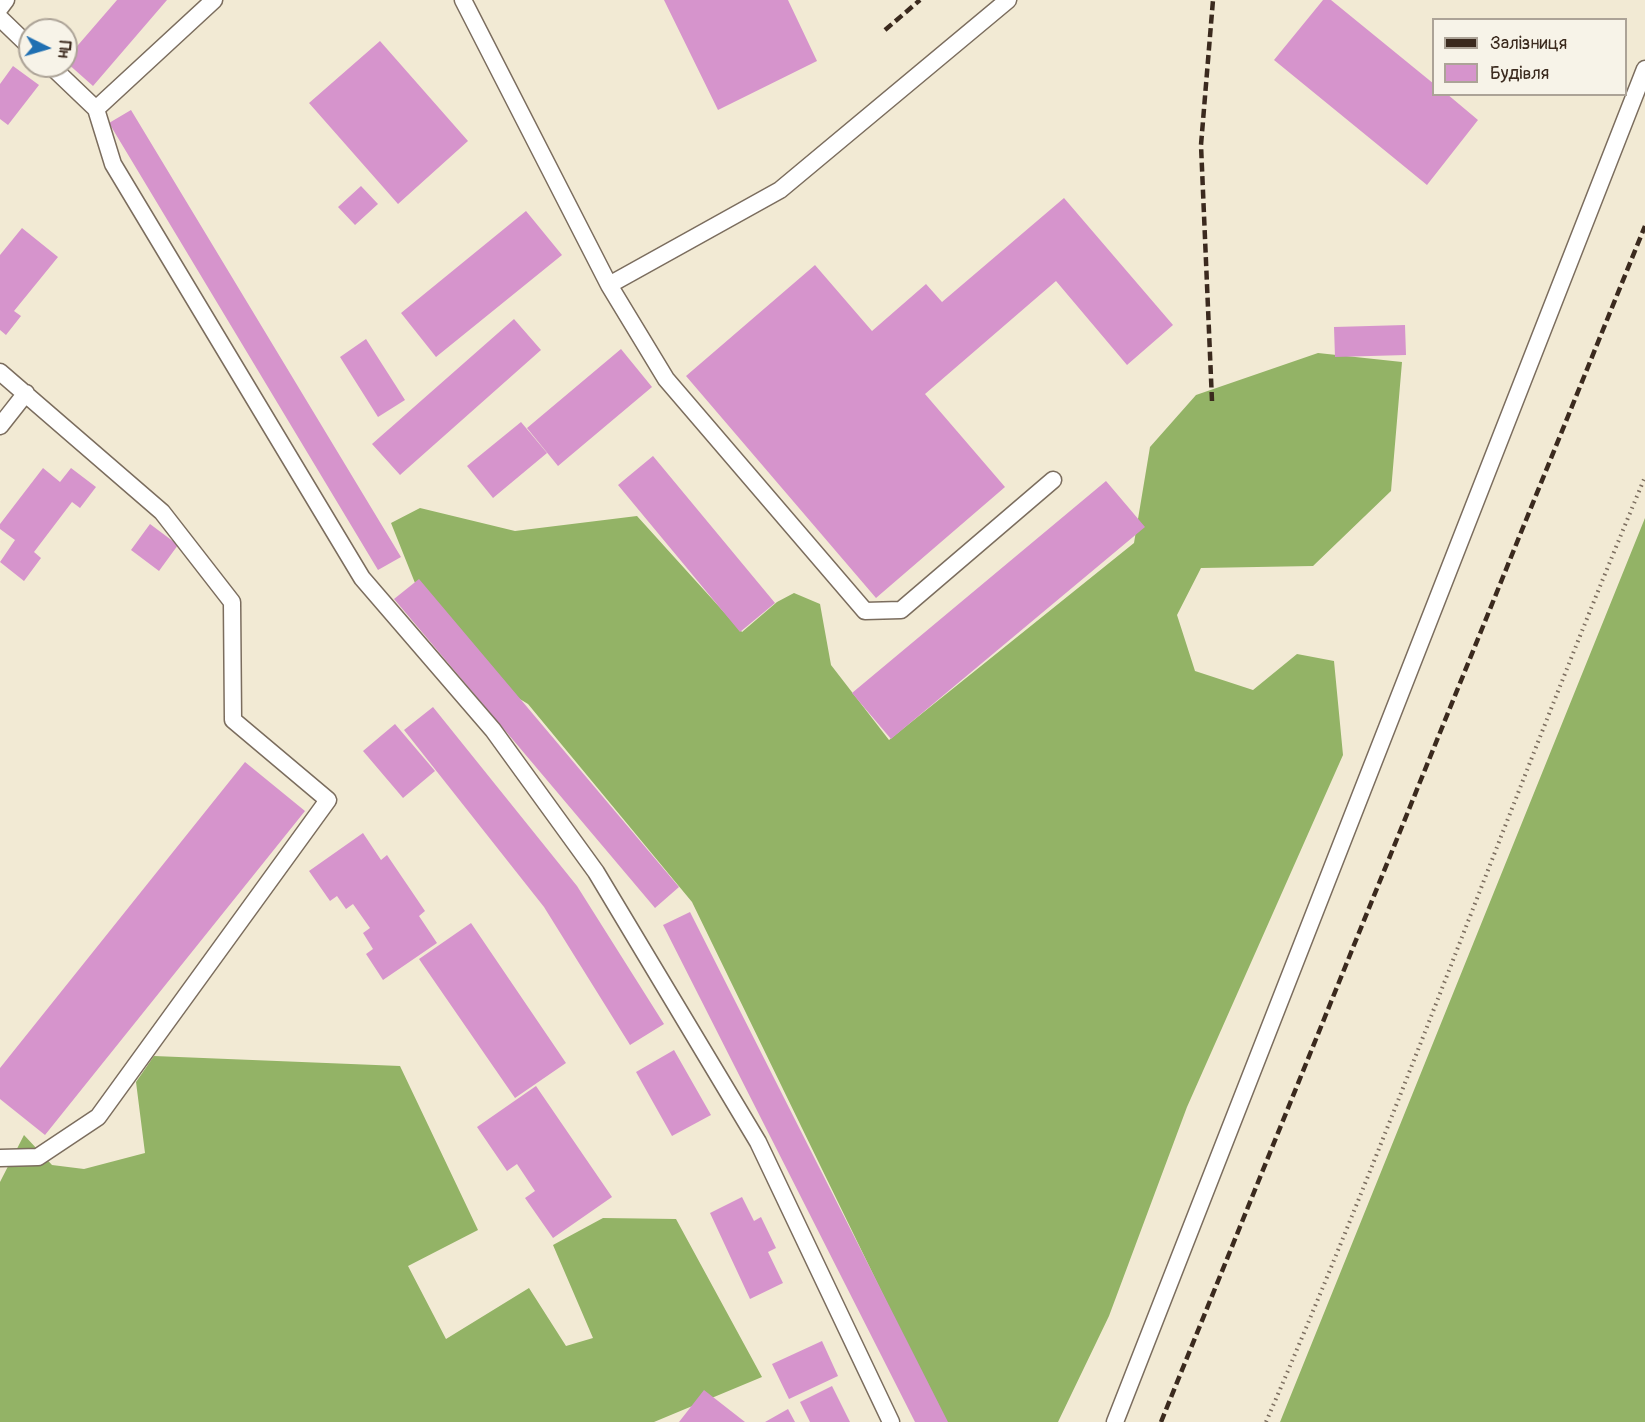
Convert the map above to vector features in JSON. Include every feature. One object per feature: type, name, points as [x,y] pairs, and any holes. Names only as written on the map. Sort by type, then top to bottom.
[{"type":"lane","points":[[0,8],[6,0]]},
{"type":"lane","points":[[96,109],[214,0]]},
{"type":"lane","points":[[463,0],[609,285],[666,379],[865,611],[901,610],[1053,480]]},
{"type":"lane","points":[[609,285],[780,190],[1008,0]]},
{"type":"lane","points":[[0,18],[18,35]]},
{"type":"lane","points":[[1115,1422],[1645,69]]},
{"type":"lane","points":[[64,78],[96,109],[113,164],[362,578],[493,730],[596,872],[758,1142],[891,1422]]},
{"type":"lane","points":[[0,372],[162,512],[232,602],[233,720],[328,800],[98,1117],[38,1157],[0,1158]]},
{"type":"lane","points":[[0,426],[26,393]]},
{"type":"path","points":[[1266,1422],[1314,1312],[1564,670],[1645,477]]},
{"type":"green space","points":[[1318,353],[1402,362],[1391,491],[1313,566],[1201,568],[1177,615],[1195,671],[1253,690],[1297,654],[1334,661],[1343,755],[1187,1107],[1109,1316],[1058,1422],[945,1422],[692,902],[528,704],[479,674],[421,598],[391,523],[420,508],[515,531],[637,516],[742,632],[777,602],[794,593],[820,604],[831,665],[889,740],[1134,543],[1150,447],[1196,395]]},
{"type":"green space","points":[[1645,518],[1645,1422],[1280,1422]]},
{"type":"green space","points":[[154,1056],[400,1066],[478,1230],[408,1266],[446,1339],[529,1288],[566,1346],[593,1338],[553,1245],[603,1218],[676,1219],[762,1377],[654,1422],[0,1422],[0,1182],[24,1135],[52,1165],[84,1169],[145,1153],[136,1082]]},
{"type":"building","points":[[117,0],[167,0],[93,86],[78,73],[78,45]]},
{"type":"building","points":[[664,0],[788,0],[817,61],[718,110]]},
{"type":"building","points":[[1323,0],[1331,0],[1432,82],[1432,96],[1449,96],[1478,120],[1427,185],[1274,60]]},
{"type":"building","points":[[380,41],[468,141],[398,204],[309,103]]},
{"type":"building","points":[[13,66],[18,70],[18,78],[29,78],[39,85],[8,125],[0,119],[0,84]]},
{"type":"building","points":[[131,110],[401,557],[378,570],[109,123]]},
{"type":"building","points":[[361,186],[378,204],[355,225],[338,207]]},
{"type":"building","points":[[1064,198],[1173,325],[1127,365],[1056,281],[925,394],[1005,487],[876,598],[686,376],[815,265],[872,331],[926,284],[942,302]]},
{"type":"building","points":[[526,211],[562,255],[436,357],[401,313]]},
{"type":"building","points":[[22,228],[58,257],[14,311],[21,316],[6,335],[0,330],[0,255]]},
{"type":"building","points":[[514,319],[541,350],[400,475],[372,444]]},
{"type":"building","points":[[1405,325],[1406,355],[1335,357],[1334,327]]},
{"type":"building","points":[[366,339],[405,400],[378,417],[340,357]]},
{"type":"building","points":[[621,349],[652,387],[558,466],[527,428]]},
{"type":"building","points":[[521,422],[547,453],[493,498],[467,466]]},
{"type":"building","points":[[653,456],[775,603],[740,632],[618,485]]},
{"type":"building","points":[[43,468],[60,482],[71,468],[96,487],[80,508],[72,502],[34,552],[41,558],[24,581],[0,562],[15,540],[0,529],[0,524]]},
{"type":"building","points":[[1106,481],[1145,527],[891,739],[852,693]]},
{"type":"building","points":[[150,524],[178,545],[159,571],[131,550]]},
{"type":"building","points":[[419,579],[679,887],[655,908],[394,599]]},
{"type":"building","points":[[433,707],[577,886],[664,1024],[630,1045],[544,907],[404,730]]},
{"type":"building","points":[[395,724],[435,771],[403,798],[363,751]]},
{"type":"building","points":[[245,762],[305,811],[45,1135],[0,1099],[0,1068]]},
{"type":"building","points":[[363,833],[381,860],[387,855],[425,911],[419,916],[437,943],[383,980],[366,954],[373,949],[363,933],[370,928],[353,904],[346,909],[337,896],[330,901],[309,871]]},
{"type":"building","points":[[690,912],[948,1422],[915,1422],[663,925]]},
{"type":"building","points":[[471,923],[566,1063],[515,1098],[419,959]]},
{"type":"building","points":[[674,1050],[711,1115],[672,1136],[636,1072]]},
{"type":"building","points":[[536,1086],[612,1197],[553,1238],[525,1198],[535,1191],[517,1164],[507,1171],[477,1127]]},
{"type":"building","points":[[742,1197],[754,1221],[761,1217],[776,1248],[768,1252],[783,1283],[750,1299],[710,1213]]},
{"type":"building","points":[[822,1341],[838,1376],[789,1399],[772,1364]]},
{"type":"building","points":[[832,1386],[850,1422],[810,1422],[800,1402]]},
{"type":"building","points":[[704,1390],[745,1422],[679,1422]]},
{"type":"building","points":[[788,1409],[795,1422],[765,1422]]},
{"type":"railway","points":[[885,30],[920,0]]},
{"type":"railway","points":[[1212,401],[1201,145],[1213,0]]},
{"type":"railway","points":[[1161,1422],[1645,226]]}]
